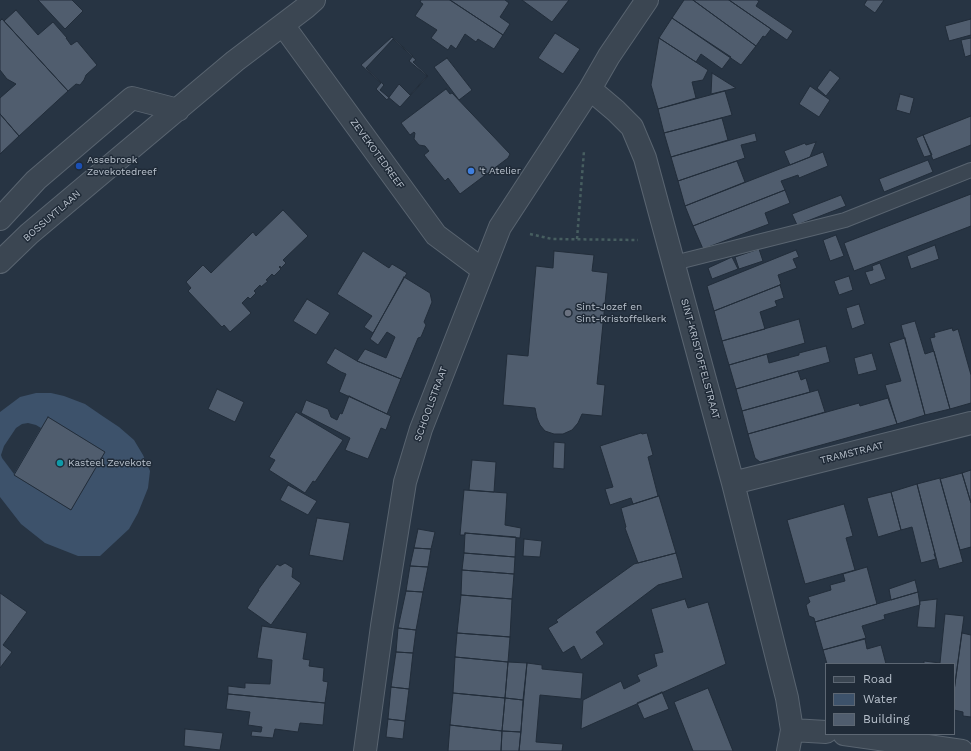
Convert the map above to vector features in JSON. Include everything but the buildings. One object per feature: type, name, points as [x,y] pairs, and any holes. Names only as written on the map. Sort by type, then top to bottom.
[{"type":"street","name":"BOSSUYTLAAN","points":[[0,262],[41,224],[235,62],[314,0]]},
{"type":"street","points":[[590,89],[609,56],[647,0]]},
{"type":"street","name":"ZEVEKOTEDREEF","points":[[283,25],[436,235],[483,270]]},
{"type":"street","name":"SCHOOLSTRAAT","points":[[365,751],[382,626],[405,482],[421,429],[500,227],[590,89]]},
{"type":"street","name":"SINT-KRISTOFFELSTRAAT","points":[[590,89],[632,127],[644,158],[668,240],[733,483],[787,698],[792,730],[788,751]]},
{"type":"street","points":[[18,246],[0,218],[36,180],[132,98],[178,110]]},
{"type":"street","name":"TRAMSTRAAT","points":[[733,483],[971,423]]},
{"type":"street","points":[[792,730],[825,732]]},
{"type":"street","points":[[851,735],[962,751]]},
{"type":"lane","points":[[674,263],[845,220],[971,170]]},
{"type":"path","points":[[577,239],[585,144]]},
{"type":"path","points":[[500,227],[552,239],[668,240]]},
{"type":"water","points":[[36,393],[51,393],[85,404],[119,427],[134,440],[143,455],[150,471],[148,488],[138,513],[129,529],[100,556],[78,556],[45,543],[21,524],[0,497],[0,412],[20,397]],"holes":[[[48,417],[105,452],[71,510],[14,475]],[[28,423],[41,428],[14,474],[1,455],[4,446],[16,428],[22,424]]]},
{"type":"place","name":"Assebroek Zevekotedreef","points":[[79,166]]},
{"type":"place","name":"'t Atelier","points":[[471,171]]},
{"type":"place","name":"Sint-Jozef en Sint-Kristoffelkerk","points":[[568,313]]},
{"type":"place","name":"Kasteel Zevekote","points":[[60,463]]}]
